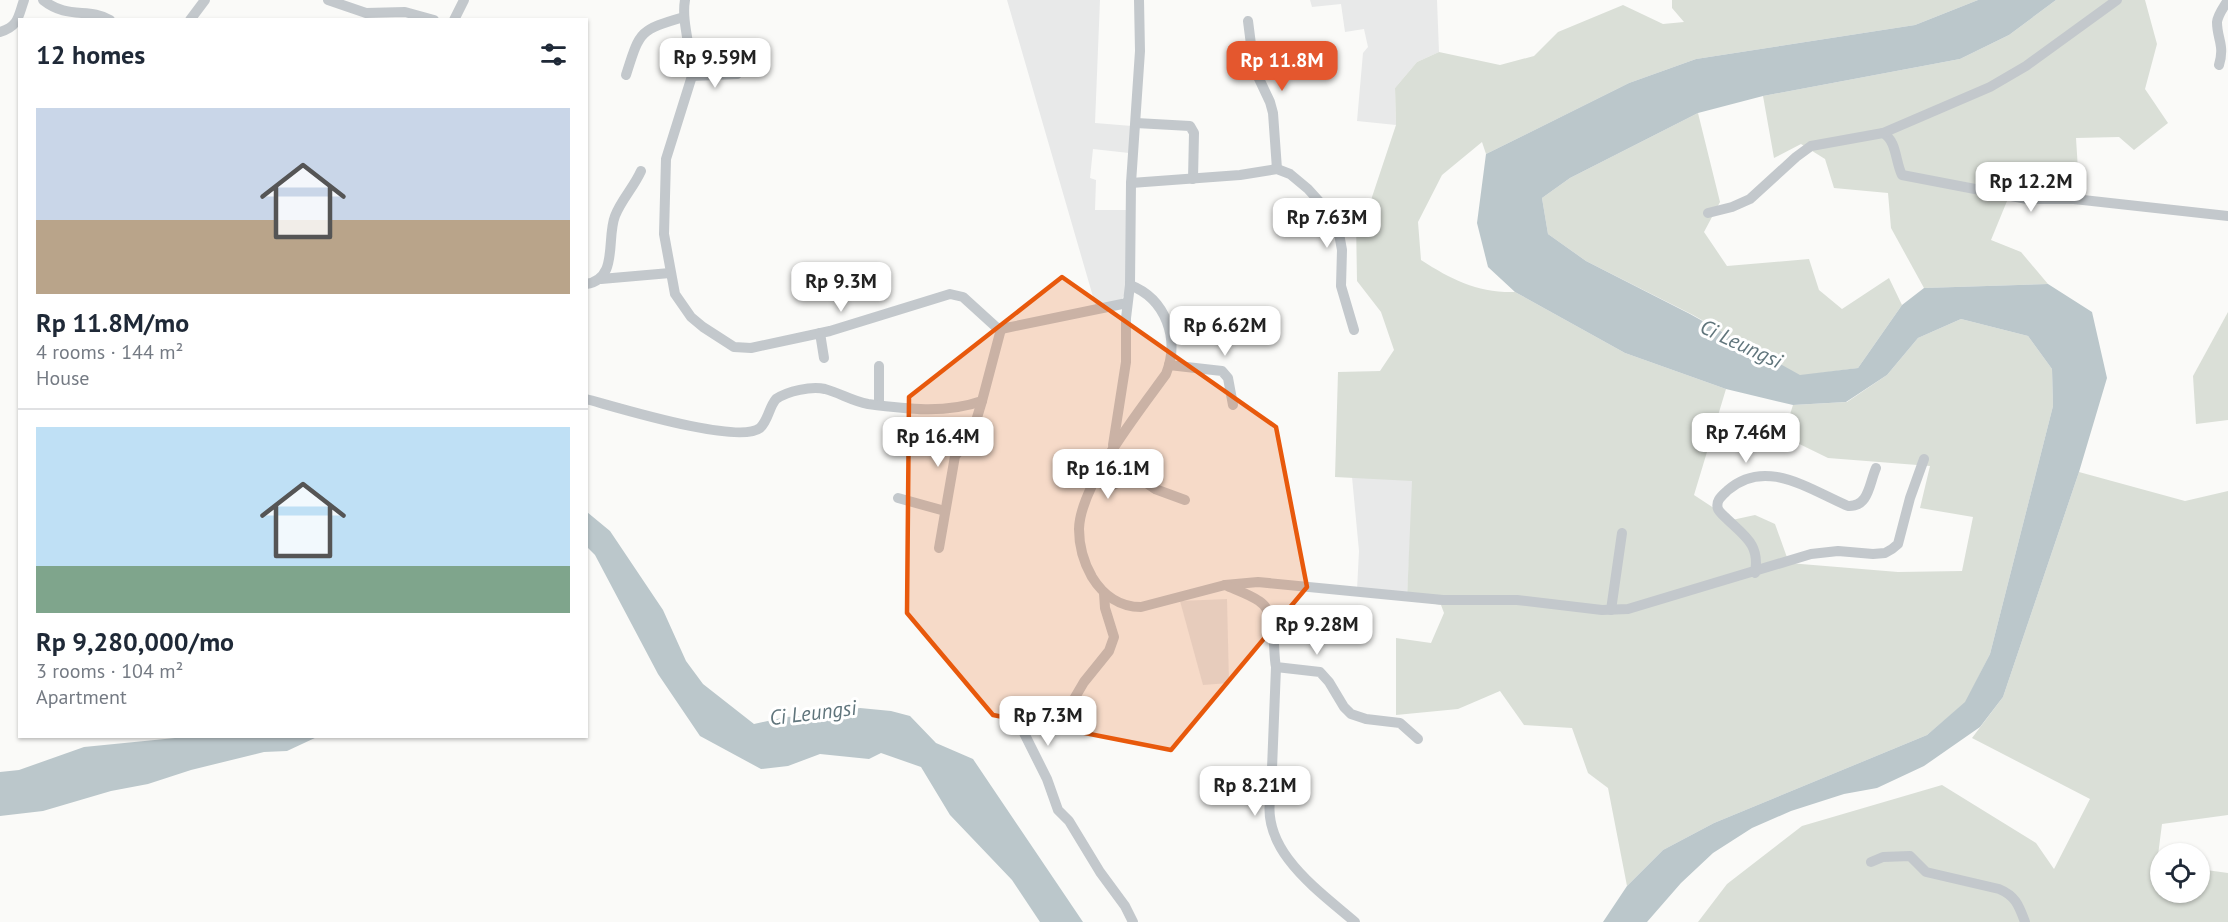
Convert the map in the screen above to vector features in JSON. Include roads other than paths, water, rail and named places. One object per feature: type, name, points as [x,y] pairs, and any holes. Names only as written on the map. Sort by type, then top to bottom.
[{"type":"street","points":[[0,32],[16,24],[24,0]]},
{"type":"street","points":[[43,0],[63,12],[108,18]]},
{"type":"street","points":[[192,18],[205,0]]},
{"type":"street","points":[[328,0],[366,13],[405,12],[427,18]]},
{"type":"street","points":[[455,18],[464,0]]},
{"type":"street","points":[[685,0],[684,17],[692,62],[692,76],[666,159],[664,234],[675,294],[691,317],[714,336],[734,346],[751,348],[820,333],[955,294],[963,297],[1000,329],[1127,303]]},
{"type":"street","points":[[1113,447],[1126,362],[1127,303],[1130,285],[1131,183],[1140,51],[1139,0]]},
{"type":"street","points":[[1708,213],[1732,207],[1750,199],[1796,157],[1811,147],[1883,133],[1990,87],[2026,66],[2118,0]]},
{"type":"street","points":[[2219,65],[2222,54],[2217,24],[2228,0]]},
{"type":"street","points":[[626,75],[637,41],[643,35],[656,25],[684,17]]},
{"type":"street","points":[[1248,21],[1254,68],[1273,113],[1277,170]]},
{"type":"street","points":[[692,76],[737,74]]},
{"type":"street","points":[[1136,123],[1190,126],[1194,133],[1193,179]]},
{"type":"street","points":[[1883,133],[1889,136],[1902,175],[2027,199],[2074,199],[2219,213],[2228,216]]},
{"type":"street","points":[[1131,183],[1277,170],[1290,174],[1308,189],[1334,221],[1340,236],[1342,293],[1354,330]]},
{"type":"street","points":[[601,279],[609,265],[614,219],[641,171]]},
{"type":"street","points":[[588,283],[601,279],[670,273]]},
{"type":"street","points":[[1130,285],[1145,292],[1163,311],[1172,347],[1169,365],[1166,374],[1113,447],[1095,482],[1081,512],[1080,541],[1089,572],[1104,593],[1125,604],[1141,606],[1225,585],[1258,582],[1443,600],[1539,601],[1611,610],[1628,609],[1755,573],[1811,554],[1849,551],[1885,553],[1898,544],[1910,498],[1924,459]]},
{"type":"street","points":[[939,548],[955,456],[970,441],[987,387],[1000,329]]},
{"type":"street","points":[[820,333],[824,358]]},
{"type":"street","points":[[1169,365],[1222,371],[1228,378],[1233,405]]},
{"type":"street","points":[[879,366],[879,405]]},
{"type":"street","points":[[588,400],[649,417],[734,432],[759,429],[764,424],[776,399],[795,392],[819,388],[849,400],[918,410],[959,407],[982,401]]},
{"type":"street","points":[[1755,573],[1757,556],[1753,546],[1721,513],[1718,505],[1720,498],[1738,482],[1760,476],[1780,478],[1803,484],[1848,506],[1855,507],[1866,498],[1876,468]]},
{"type":"street","points":[[1095,482],[1111,486],[1131,477],[1185,500]]},
{"type":"street","points":[[898,498],[945,511]]},
{"type":"street","points":[[1611,610],[1622,533]]},
{"type":"street","points":[[1225,585],[1258,600],[1267,608],[1271,621],[1276,667],[1268,807],[1274,837],[1291,864],[1355,922]]},
{"type":"street","points":[[1104,593],[1105,608],[1114,637],[1109,651],[1084,682],[1074,699],[1056,712],[1026,726],[1024,733],[1047,779],[1058,810],[1069,821],[1100,872],[1125,906],[1133,922]]},
{"type":"street","points":[[1276,667],[1320,672],[1351,714],[1366,719],[1400,723],[1418,739]]},
{"type":"street","points":[[1871,862],[1883,857],[1910,856],[1926,873],[1999,889],[2009,893],[2018,902],[2025,922]]},
{"type":"water","name":"Ci Leungsi","points":[[1978,0],[2056,0],[2009,35],[1960,59],[1763,96],[1698,113],[1570,178],[1542,198],[1548,234],[1586,261],[1690,314],[1800,375],[1858,368],[1902,305],[1924,288],[2048,284],[2092,312],[2107,378],[2079,472],[2003,697],[1980,727],[1924,766],[1877,788],[1844,794],[1791,811],[1752,828],[1713,853],[1681,883],[1647,922],[1603,922],[1627,886],[1663,850],[1714,823],[1927,735],[1965,702],[1990,654],[2053,406],[2052,369],[2028,336],[1961,319],[1918,338],[1887,375],[1846,402],[1793,405],[1726,389],[1625,353],[1515,292],[1488,267],[1477,223],[1486,154],[1629,83],[1696,59],[1915,25]]},
{"type":"water","points":[[588,513],[610,531],[663,610],[686,661],[703,684],[754,724],[786,717],[822,715],[860,708],[891,711],[910,716],[936,743],[973,759],[1083,922],[1040,922],[1012,880],[950,815],[921,767],[881,753],[869,759],[820,754],[788,766],[761,769],[700,736],[658,674],[595,555],[588,548]]},
{"type":"water","points":[[175,738],[315,738],[287,751],[264,752],[43,811],[0,816],[0,772],[19,770],[84,747]]}]
